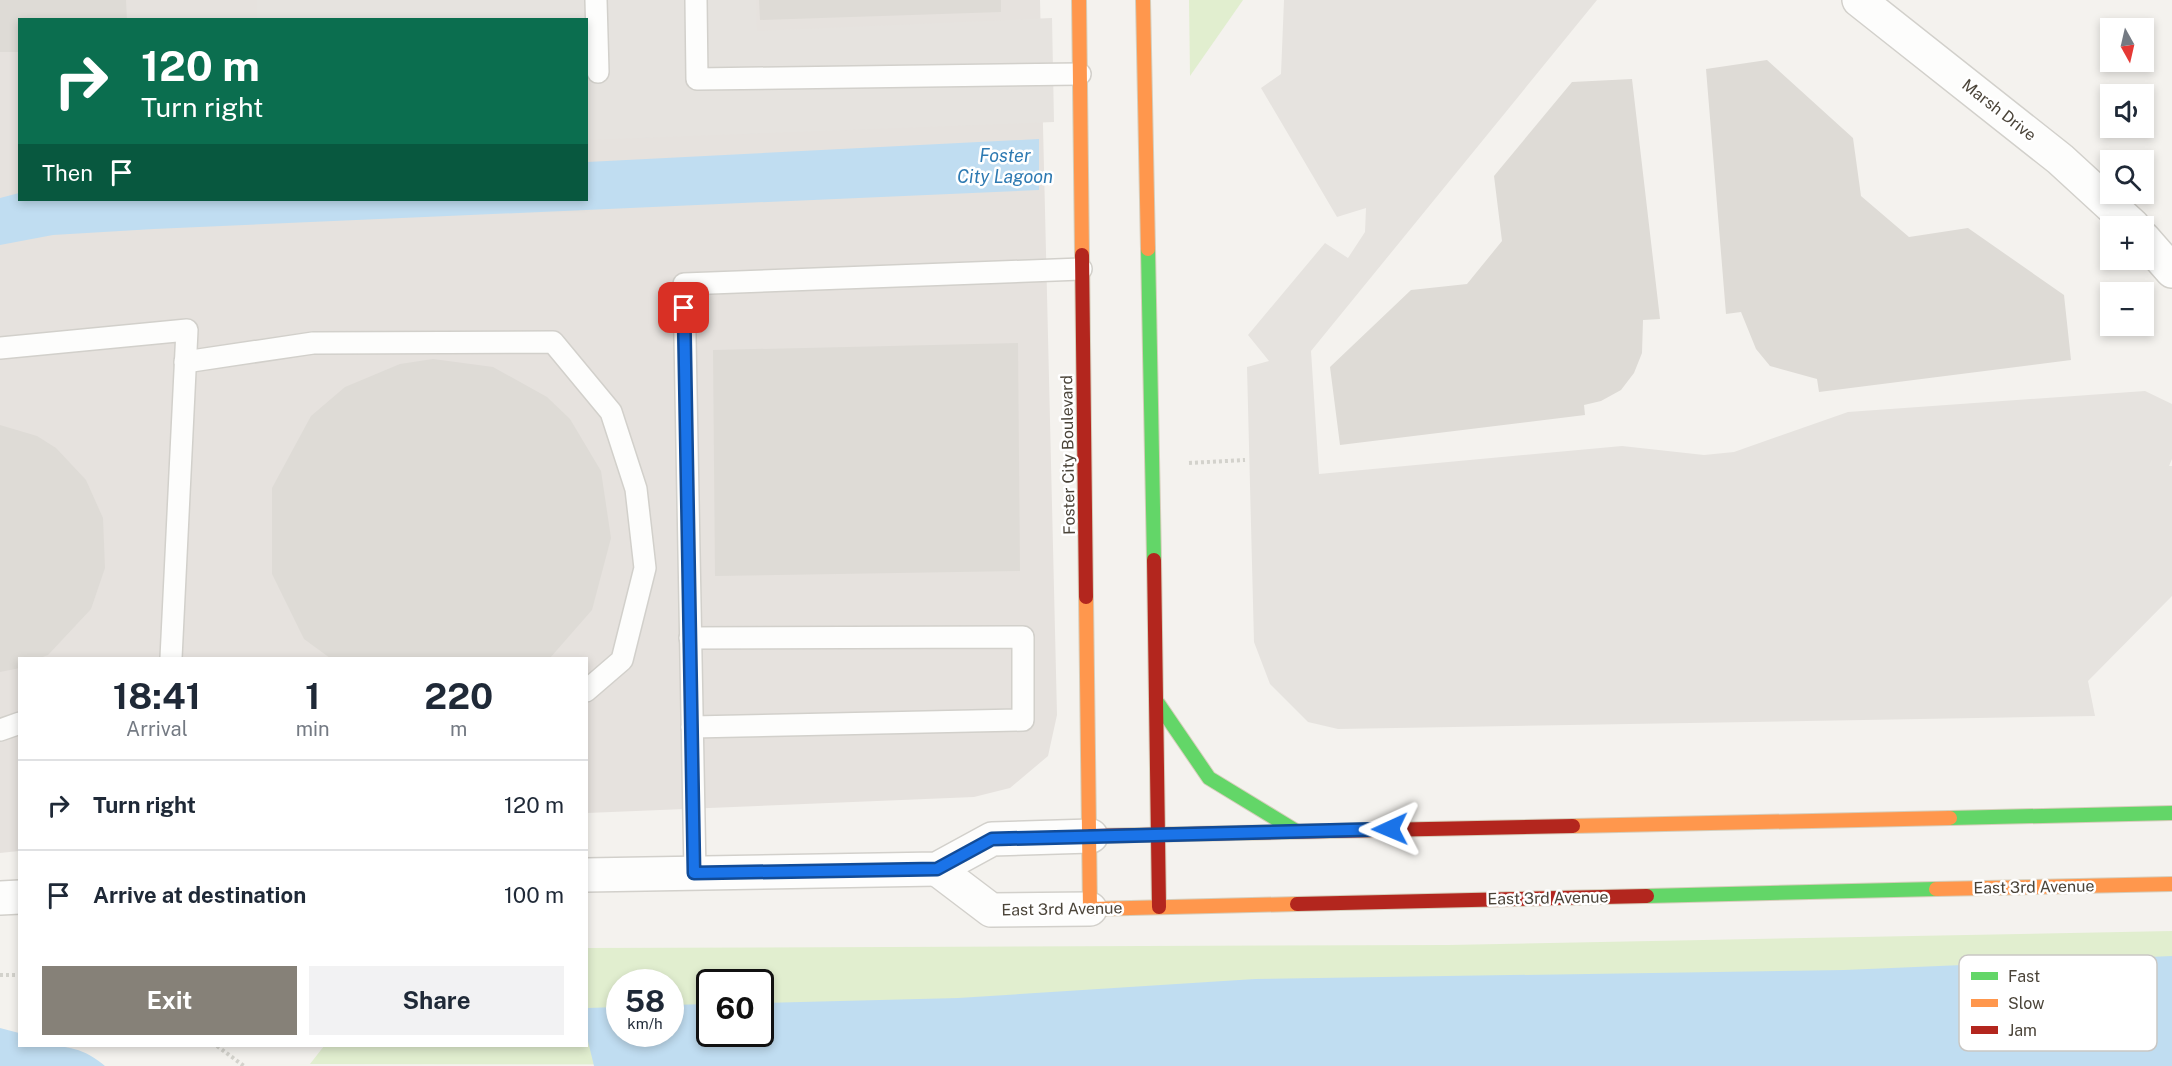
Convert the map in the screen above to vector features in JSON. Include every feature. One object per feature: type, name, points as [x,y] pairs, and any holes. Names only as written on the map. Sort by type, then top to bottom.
[{"type":"main road","name":"Foster City Boulevard","points":[[1079,0],[1081,269],[1091,836],[1090,909]]},
{"type":"main road","points":[[1143,0],[1157,702],[1158,907]]},
{"type":"main road","points":[[1157,702],[1209,778],[1296,831]]},
{"type":"main road","points":[[1091,836],[2172,813]]},
{"type":"main road","name":"East 3rd Avenue","points":[[1090,909],[2172,884]]},
{"type":"street","name":"Marsh Drive","points":[[1860,0],[2060,159],[2122,216]]},
{"type":"street","points":[[2154,250],[2172,271]]},
{"type":"street","points":[[588,875],[937,869],[992,839],[1091,836]]},
{"type":"street","name":"East 3rd Avenue","points":[[937,869],[991,910],[1090,909]]},
{"type":"street","points":[[0,898],[18,897]]},
{"type":"lane","points":[[596,0],[598,72]]},
{"type":"lane","points":[[696,0],[697,79],[1080,74]]},
{"type":"lane","points":[[694,873],[684,284],[1081,269]]},
{"type":"lane","points":[[0,348],[187,330],[171,657]]},
{"type":"lane","points":[[185,362],[313,343],[553,342],[611,412],[636,489],[645,568],[622,660],[588,689]]},
{"type":"lane","points":[[690,638],[1023,636],[1023,720],[692,727]]},
{"type":"lane","points":[[0,730],[18,724]]},
{"type":"path","points":[[1188,463],[1245,460]]},
{"type":"path","points":[[0,975],[18,975]]},
{"type":"path","points":[[218,1047],[244,1066]]},
{"type":"shaded area","points":[[0,0],[1040,0],[1057,715],[1048,756],[1010,788],[974,797],[588,813],[588,657],[18,657],[18,851],[0,853]]},
{"type":"shaded area","points":[[257,0],[756,0],[757,31],[1052,18],[1054,122],[588,140],[588,18],[257,18]]},
{"type":"shaded area","points":[[1284,0],[1597,0],[1311,351],[1319,474],[1622,446],[1704,455],[1734,452],[1848,412],[2145,391],[2172,404],[2172,459],[2169,466],[2172,466],[2172,596],[2088,681],[2095,716],[1338,729],[1308,722],[1270,684],[1254,642],[1247,367],[1269,361],[1248,335],[1325,243],[1348,258],[1365,232],[1366,208],[1337,217],[1261,88],[1281,74]]},
{"type":"green space","points":[[1189,0],[1243,0],[1190,76]]},
{"type":"green space","points":[[2172,931],[2172,1066],[310,1064],[323,1047],[588,1047],[588,948],[1448,945]]},
{"type":"water","name":"Foster City Lagoon","points":[[1039,139],[1039,190],[154,229],[53,235],[0,245],[0,198],[18,193],[18,201],[588,201],[588,162]]},
{"type":"water","points":[[2172,956],[2172,1066],[594,1066],[588,1041],[588,1008],[606,1007],[606,1047],[684,1047],[684,1005],[696,1004],[696,1047],[774,1047],[774,1003],[958,998],[1255,979],[1844,970],[1959,965],[1959,1051],[2157,1051],[2157,957]]},
{"type":"water","points":[[0,1028],[18,1033],[18,1047],[75,1049],[95,1058],[105,1066],[0,1066]]},
{"type":"building","points":[[0,0],[126,0],[127,18],[18,18],[18,52],[0,52]]},
{"type":"building","points":[[759,0],[1001,0],[1001,12],[760,20]]},
{"type":"building","points":[[1767,60],[1853,138],[1861,196],[1909,237],[1968,228],[2064,295],[2071,360],[1819,392],[1817,379],[1770,366],[1756,349],[1741,312],[1726,314],[1706,69]]},
{"type":"building","points":[[1632,79],[1660,319],[1643,320],[1642,353],[1634,373],[1621,390],[1601,401],[1584,405],[1585,415],[1340,445],[1330,367],[1411,290],[1467,284],[1502,241],[1494,176],[1572,82]]},
{"type":"building","points":[[1018,343],[1020,571],[715,576],[713,350]]},
{"type":"building","points":[[433,359],[493,367],[547,397],[570,419],[601,471],[611,538],[592,610],[551,657],[329,657],[304,639],[272,574],[272,488],[311,416],[345,387],[400,364]]},
{"type":"building","points":[[0,425],[37,436],[56,448],[86,480],[103,518],[105,568],[91,609],[48,655],[18,657],[18,668],[0,672]]},
{"type":"traffic: fast","points":[[1148,249],[1154,560]]},
{"type":"traffic: fast","points":[[1157,702],[1209,778],[1296,831]]},
{"type":"traffic: fast","points":[[1950,818],[2172,813]]},
{"type":"traffic: fast","points":[[1647,896],[1936,889]]},
{"type":"traffic: slow","points":[[1079,0],[1082,255]]},
{"type":"traffic: slow","points":[[1143,0],[1148,249]]},
{"type":"traffic: slow","points":[[1086,597],[1090,909],[1297,904]]},
{"type":"traffic: slow","points":[[1573,826],[1950,818]]},
{"type":"traffic: slow","points":[[1936,889],[2172,884]]},
{"type":"traffic: jam","points":[[1082,255],[1086,597]]},
{"type":"traffic: jam","points":[[1154,560],[1159,907]]},
{"type":"traffic: jam","points":[[1091,836],[1573,826]]},
{"type":"traffic: jam","points":[[1297,904],[1647,896]]},
{"type":"route","points":[[684,308],[694,873],[937,869],[992,839],[1390,829]]}]
